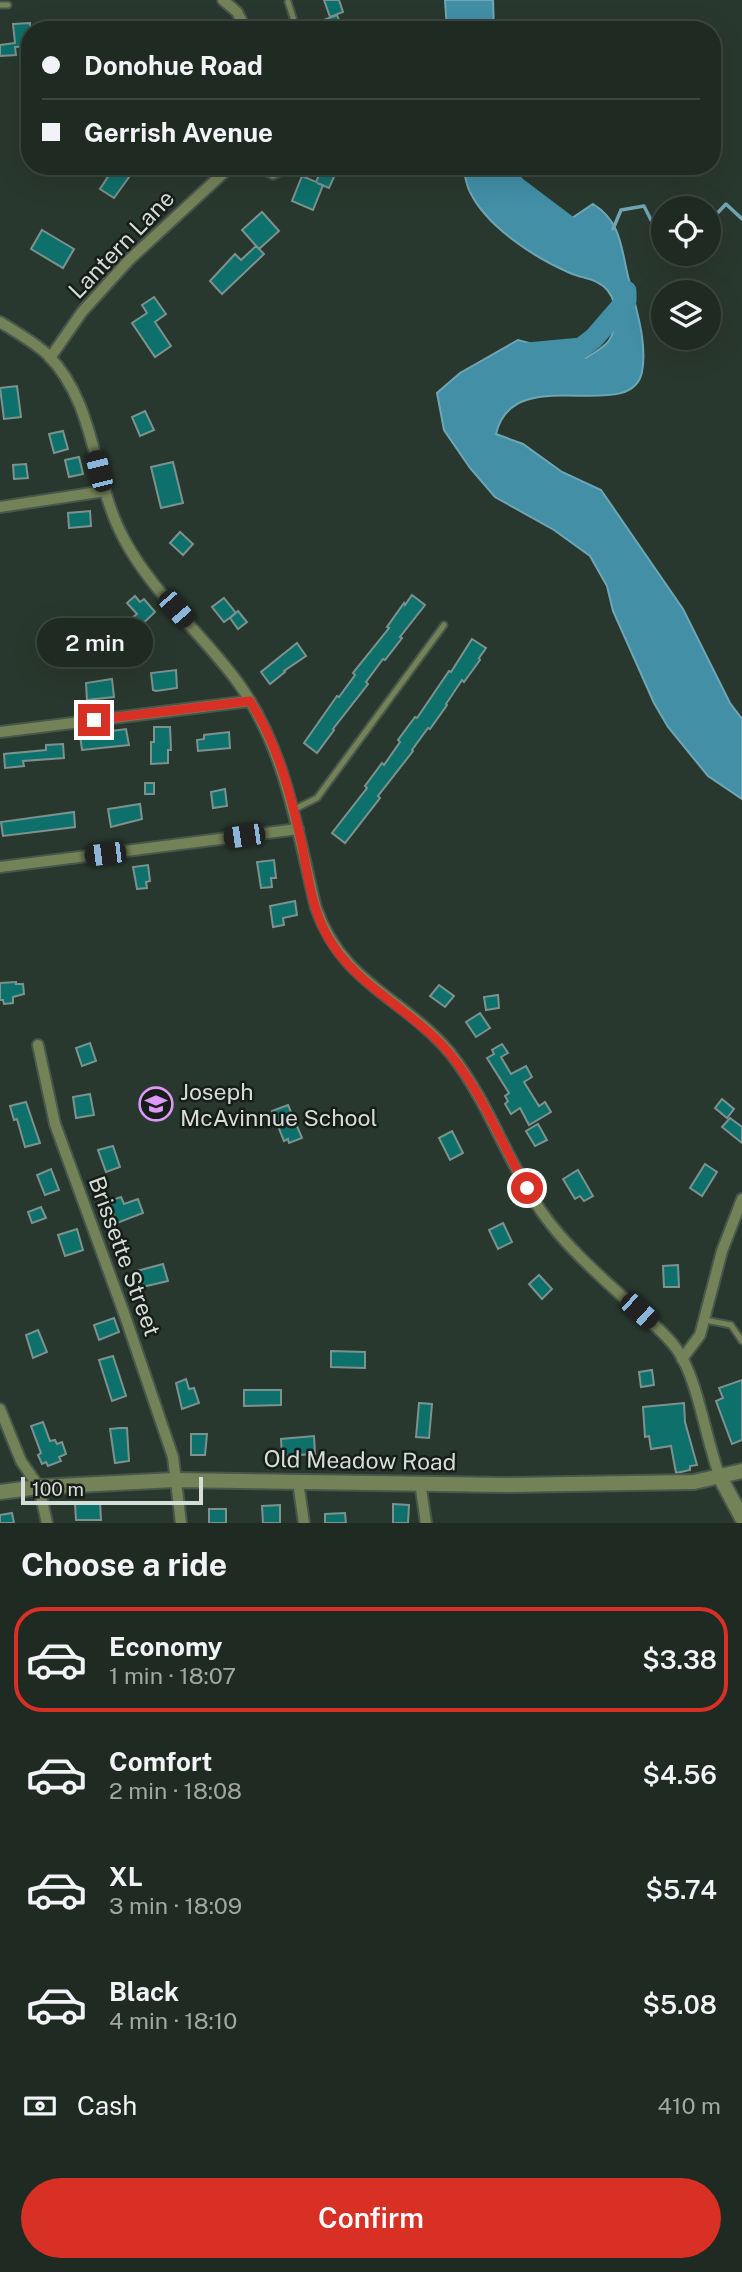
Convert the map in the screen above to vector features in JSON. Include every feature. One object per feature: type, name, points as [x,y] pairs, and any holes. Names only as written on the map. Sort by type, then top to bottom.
[{"type":"street","points":[[230,2],[241,21]]},
{"type":"street","name":"Lantern Lane","points":[[50,358],[82,312],[129,260],[221,175]]},
{"type":"street","points":[[0,322],[50,358],[76,395],[118,528],[137,562],[225,666],[264,724],[277,754],[293,810],[316,908],[324,930],[335,948],[352,969],[427,1030],[452,1055],[542,1213],[601,1277],[673,1344],[682,1359],[695,1396],[709,1450],[742,1518]]},
{"type":"street","points":[[0,507],[105,491]]},
{"type":"street","points":[[0,732],[250,701]]},
{"type":"street","points":[[0,867],[298,829]]},
{"type":"street","name":"Brissette Street","points":[[38,1045],[55,1124],[173,1457],[181,1523]]},
{"type":"street","points":[[682,1359],[700,1335],[722,1251],[742,1199]]},
{"type":"street","points":[[0,1409],[21,1461],[39,1487],[47,1523]]},
{"type":"street","name":"Old Meadow Road","points":[[0,1492],[39,1487],[174,1480],[506,1485],[694,1482],[742,1471]]},
{"type":"street","points":[[298,1482],[304,1523]]},
{"type":"street","points":[[420,1482],[426,1523]]},
{"type":"lane","points":[[288,2],[294,21]]},
{"type":"lane","points":[[0,5],[8,5]]},
{"type":"lane","points":[[293,810],[317,798],[444,625]]},
{"type":"lane","points":[[705,1320],[731,1325],[742,1341]]},
{"type":"water","points":[[445,0],[493,0],[494,21],[446,21]]},
{"type":"water","points":[[465,175],[518,175],[532,203],[544,216],[566,222],[593,204],[602,210],[618,233],[643,347],[642,372],[633,387],[617,394],[547,396],[524,401],[507,412],[496,434],[523,444],[562,472],[601,490],[683,609],[730,703],[742,719],[742,799],[708,776],[668,727],[654,703],[613,611],[607,586],[590,556],[554,530],[495,497],[470,468],[444,430],[437,393],[460,373],[518,340],[586,358],[608,342],[615,323],[614,302],[604,287],[542,259],[513,240],[478,205]]},
{"type":"building","points":[[324,0],[339,0],[343,12],[330,17]]},
{"type":"building","points":[[337,15],[339,21],[321,21]]},
{"type":"building","points":[[13,24],[21,24],[21,47],[15,47],[16,55],[0,56],[0,45],[15,43]]},
{"type":"building","points":[[109,175],[131,175],[114,198],[100,189]]},
{"type":"building","points":[[319,175],[335,175],[329,188],[323,185],[313,210],[292,201],[302,176],[316,182]]},
{"type":"building","points":[[262,212],[279,231],[259,249],[242,230]]},
{"type":"building","points":[[42,230],[74,249],[63,268],[31,249]]},
{"type":"building","points":[[256,246],[264,254],[222,294],[210,281],[235,254],[241,260]]},
{"type":"building","points":[[154,297],[166,314],[155,322],[171,346],[155,357],[132,323],[147,313],[142,305]]},
{"type":"building","points":[[17,386],[21,417],[4,419],[0,388]]},
{"type":"building","points":[[145,411],[154,430],[140,436],[132,417]]},
{"type":"building","points":[[63,431],[68,449],[54,453],[49,434]]},
{"type":"building","points":[[79,457],[83,474],[69,477],[65,460]]},
{"type":"building","points":[[173,462],[183,503],[161,508],[151,467]]},
{"type":"building","points":[[26,464],[28,478],[14,479],[13,465]]},
{"type":"building","points":[[90,511],[91,526],[69,528],[68,513]]},
{"type":"building","points":[[180,532],[193,544],[183,555],[170,543]]},
{"type":"building","points":[[412,595],[425,605],[366,682],[368,684],[317,753],[304,743]]},
{"type":"building","points":[[135,596],[140,602],[144,599],[155,612],[135,631],[127,622],[137,614],[127,603]]},
{"type":"building","points":[[224,598],[236,613],[224,622],[212,607]]},
{"type":"building","points":[[238,611],[247,622],[238,629],[230,618]]},
{"type":"building","points":[[472,639],[486,648],[480,660],[464,682],[462,680],[430,729],[428,728],[345,843],[332,833],[367,788],[365,786],[382,763],[384,765],[400,742],[398,740],[415,717],[417,718],[449,671],[451,672]]},
{"type":"building","points":[[297,643],[306,656],[270,684],[261,672]]},
{"type":"building","points":[[176,670],[177,688],[153,690],[151,673]]},
{"type":"building","points":[[112,679],[114,697],[87,700],[86,683]]},
{"type":"building","points":[[154,727],[170,727],[171,750],[168,750],[168,763],[151,764]]},
{"type":"building","points":[[126,729],[129,745],[82,750],[80,735]]},
{"type":"building","points":[[229,732],[230,748],[198,751],[197,740],[204,739],[204,735]]},
{"type":"building","points":[[63,744],[64,758],[23,761],[24,766],[5,768],[4,754],[46,750],[46,745]]},
{"type":"building","points":[[145,783],[154,783],[154,794],[145,794]]},
{"type":"building","points":[[225,789],[227,806],[213,808],[211,792]]},
{"type":"building","points":[[140,804],[142,819],[111,827],[108,809]]},
{"type":"building","points":[[74,812],[75,827],[3,836],[1,822]]},
{"type":"building","points":[[274,860],[276,878],[271,878],[272,887],[261,888],[257,862]]},
{"type":"building","points":[[148,865],[150,881],[146,882],[147,888],[137,889],[133,867]]},
{"type":"building","points":[[295,901],[297,915],[283,918],[284,925],[273,927],[270,906]]},
{"type":"building","points":[[0,983],[23,984],[24,994],[13,997],[13,1003],[4,1004],[3,1000],[0,1000]]},
{"type":"building","points":[[439,985],[454,996],[445,1007],[430,996]]},
{"type":"building","points":[[498,995],[499,1008],[486,1010],[484,997]]},
{"type":"building","points":[[480,1013],[490,1028],[476,1037],[466,1022]]},
{"type":"building","points":[[90,1043],[96,1061],[82,1066],[76,1048]]},
{"type":"building","points":[[502,1044],[508,1053],[501,1057],[511,1074],[526,1066],[532,1077],[524,1082],[539,1106],[545,1102],[551,1112],[529,1125],[520,1108],[511,1114],[505,1104],[508,1101],[505,1096],[509,1093],[487,1058],[494,1054],[492,1050]]},
{"type":"building","points":[[90,1094],[94,1115],[76,1118],[73,1097]]},
{"type":"building","points":[[722,1099],[734,1109],[727,1118],[715,1108]]},
{"type":"building","points":[[26,1102],[40,1143],[25,1147],[17,1119],[14,1120],[10,1106]]},
{"type":"building","points":[[288,1105],[302,1138],[289,1143],[288,1139],[284,1141],[272,1111]]},
{"type":"building","points":[[730,1118],[742,1127],[742,1143],[722,1127]]},
{"type":"building","points":[[538,1124],[547,1140],[535,1146],[526,1131]]},
{"type":"building","points":[[452,1131],[463,1153],[450,1160],[439,1138]]},
{"type":"building","points":[[113,1146],[120,1167],[106,1172],[98,1150]]},
{"type":"building","points":[[705,1164],[717,1172],[702,1196],[690,1188]]},
{"type":"building","points":[[51,1169],[59,1190],[45,1195],[37,1175]]},
{"type":"building","points":[[578,1170],[593,1196],[584,1201],[580,1196],[575,1199],[563,1179]]},
{"type":"building","points":[[121,1197],[124,1204],[138,1199],[143,1213],[117,1223],[109,1201]]},
{"type":"building","points":[[41,1207],[46,1218],[32,1223],[28,1212]]},
{"type":"building","points":[[503,1223],[512,1242],[498,1249],[489,1230]]},
{"type":"building","points":[[77,1229],[83,1250],[65,1256],[58,1235]]},
{"type":"building","points":[[163,1264],[168,1281],[138,1288],[133,1272]]},
{"type":"building","points":[[678,1265],[679,1287],[664,1287],[663,1266]]},
{"type":"building","points":[[539,1275],[552,1289],[542,1299],[529,1284]]},
{"type":"building","points":[[114,1318],[119,1332],[99,1340],[94,1325]]},
{"type":"building","points":[[38,1330],[47,1352],[33,1358],[26,1335]]},
{"type":"building","points":[[331,1351],[365,1352],[365,1368],[331,1367]]},
{"type":"building","points":[[113,1356],[126,1396],[112,1401],[99,1360]]},
{"type":"building","points":[[652,1370],[654,1385],[641,1387],[639,1372]]},
{"type":"building","points":[[186,1379],[189,1389],[194,1388],[199,1403],[182,1409],[176,1383]]},
{"type":"building","points":[[742,1380],[742,1440],[732,1444],[716,1401],[723,1398],[719,1388]]},
{"type":"building","points":[[244,1390],[281,1390],[281,1405],[244,1406]]},
{"type":"building","points":[[419,1403],[432,1404],[429,1438],[416,1437]]},
{"type":"building","points":[[684,1403],[685,1422],[697,1465],[690,1466],[690,1470],[676,1473],[671,1446],[651,1449],[649,1436],[645,1437],[643,1407]]},
{"type":"building","points":[[43,1422],[50,1441],[55,1440],[57,1444],[62,1442],[66,1454],[59,1457],[61,1461],[48,1466],[46,1462],[42,1464],[38,1455],[41,1453],[31,1426]]},
{"type":"building","points":[[127,1428],[129,1461],[115,1463],[110,1429]]},
{"type":"building","points":[[191,1434],[207,1434],[205,1455],[191,1455]]},
{"type":"building","points":[[314,1436],[315,1454],[282,1456],[281,1439]]},
{"type":"building","points":[[100,1502],[101,1520],[76,1520],[75,1504]]},
{"type":"building","points":[[393,1504],[409,1505],[408,1523],[393,1523]]},
{"type":"building","points":[[280,1505],[280,1523],[263,1523],[262,1506]]},
{"type":"building","points":[[209,1509],[226,1509],[226,1523],[209,1523]]},
{"type":"building","points":[[12,1513],[14,1523],[0,1523],[0,1515]]},
{"type":"building","points":[[345,1513],[346,1523],[325,1523],[325,1514]]},
{"type":"waterway","points":[[506,175],[516,187],[585,239]]},
{"type":"waterway","points":[[721,209],[726,204],[742,219]]},
{"type":"waterway","points":[[613,229],[621,210],[644,206],[651,220]]},
{"type":"waterway","points":[[528,353],[581,348],[594,338],[626,301],[626,291]]},
{"type":"place","name":"Joseph McAvinnue School","points":[[156,1104]]},
{"type":"route","points":[[94,720],[250,701],[264,724],[282,766],[316,908],[328,938],[352,969],[427,1030],[452,1055],[527,1188]]}]
